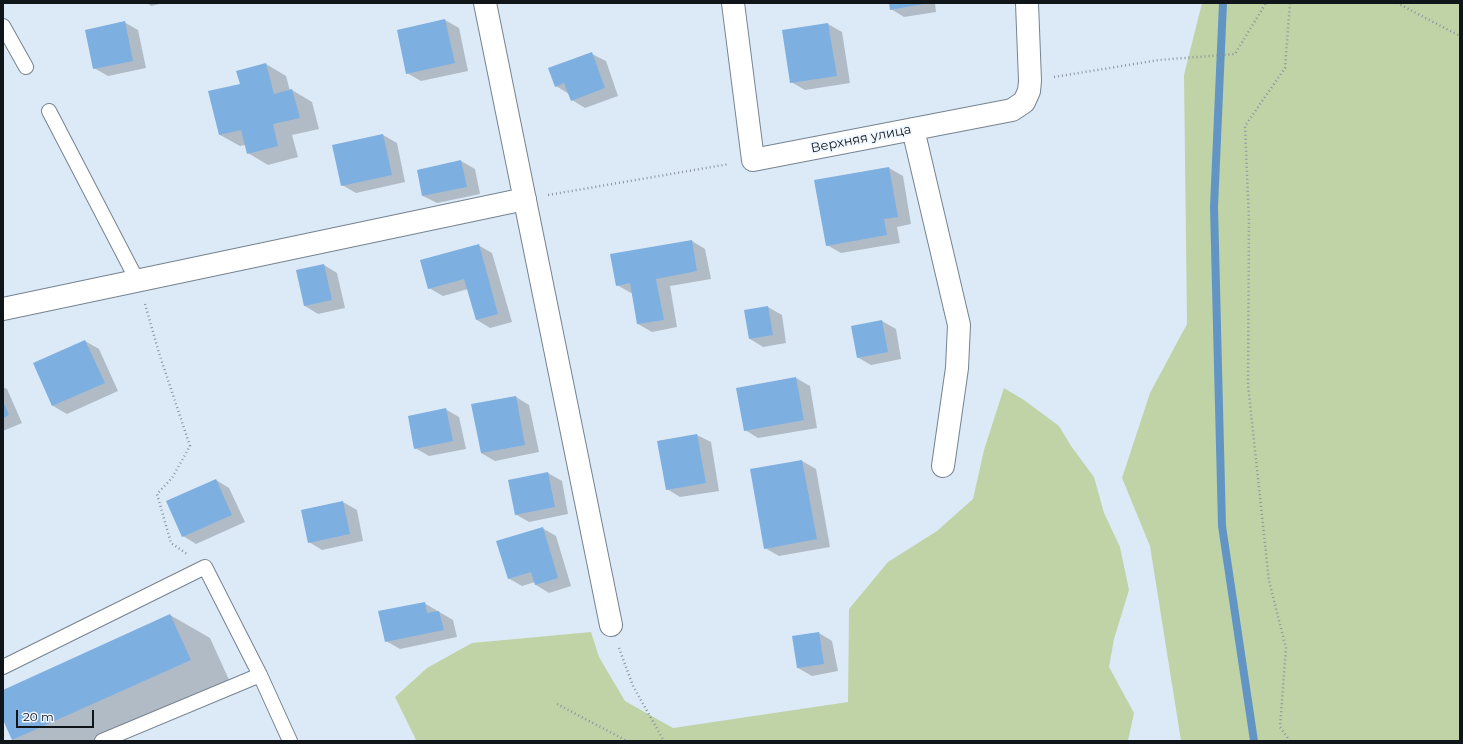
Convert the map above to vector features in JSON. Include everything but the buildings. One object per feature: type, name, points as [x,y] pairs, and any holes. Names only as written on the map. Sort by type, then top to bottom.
[{"type":"street","points":[[485,3],[611,625]]},
{"type":"street","points":[[733,3],[753,160]]},
{"type":"street","name":"Верхняя улица","points":[[753,160],[1012,110],[1024,102],[1030,91],[1027,3]]},
{"type":"street","points":[[913,129],[959,325],[957,368],[943,466]]},
{"type":"street","points":[[3,309],[138,282],[525,199]]},
{"type":"lane","points":[[3,26],[26,67]]},
{"type":"lane","points":[[49,111],[138,282]]},
{"type":"lane","points":[[3,667],[205,567],[260,675],[290,741]]},
{"type":"lane","points":[[102,741],[260,675]]},
{"type":"path","points":[[1030,81],[1159,60],[1235,54],[1266,3]]},
{"type":"path","points":[[1290,3],[1285,68],[1245,126],[1249,221],[1248,385],[1268,581],[1286,648],[1280,727],[1290,741]]},
{"type":"path","points":[[1397,3],[1460,36]]},
{"type":"path","points":[[525,199],[753,160]]},
{"type":"path","points":[[138,282],[159,353],[190,446],[172,478],[157,494],[171,543],[205,567]]},
{"type":"path","points":[[611,625],[633,686],[664,741]]},
{"type":"path","points":[[557,704],[627,741]]},
{"type":"green space","points":[[1202,3],[1460,3],[1460,741],[1181,741],[1150,546],[1122,478],[1150,393],[1187,324],[1184,75]]},
{"type":"green space","points":[[1004,388],[1024,400],[1059,426],[1071,446],[1094,477],[1104,513],[1120,547],[1129,590],[1114,639],[1109,667],[1134,713],[1128,741],[416,740],[395,697],[427,668],[472,643],[591,632],[599,657],[625,701],[673,728],[848,702],[849,609],[888,562],[937,531],[973,499],[984,450]]},
{"type":"waterway","points":[[1223,3],[1214,207],[1222,526],[1254,741]]}]
